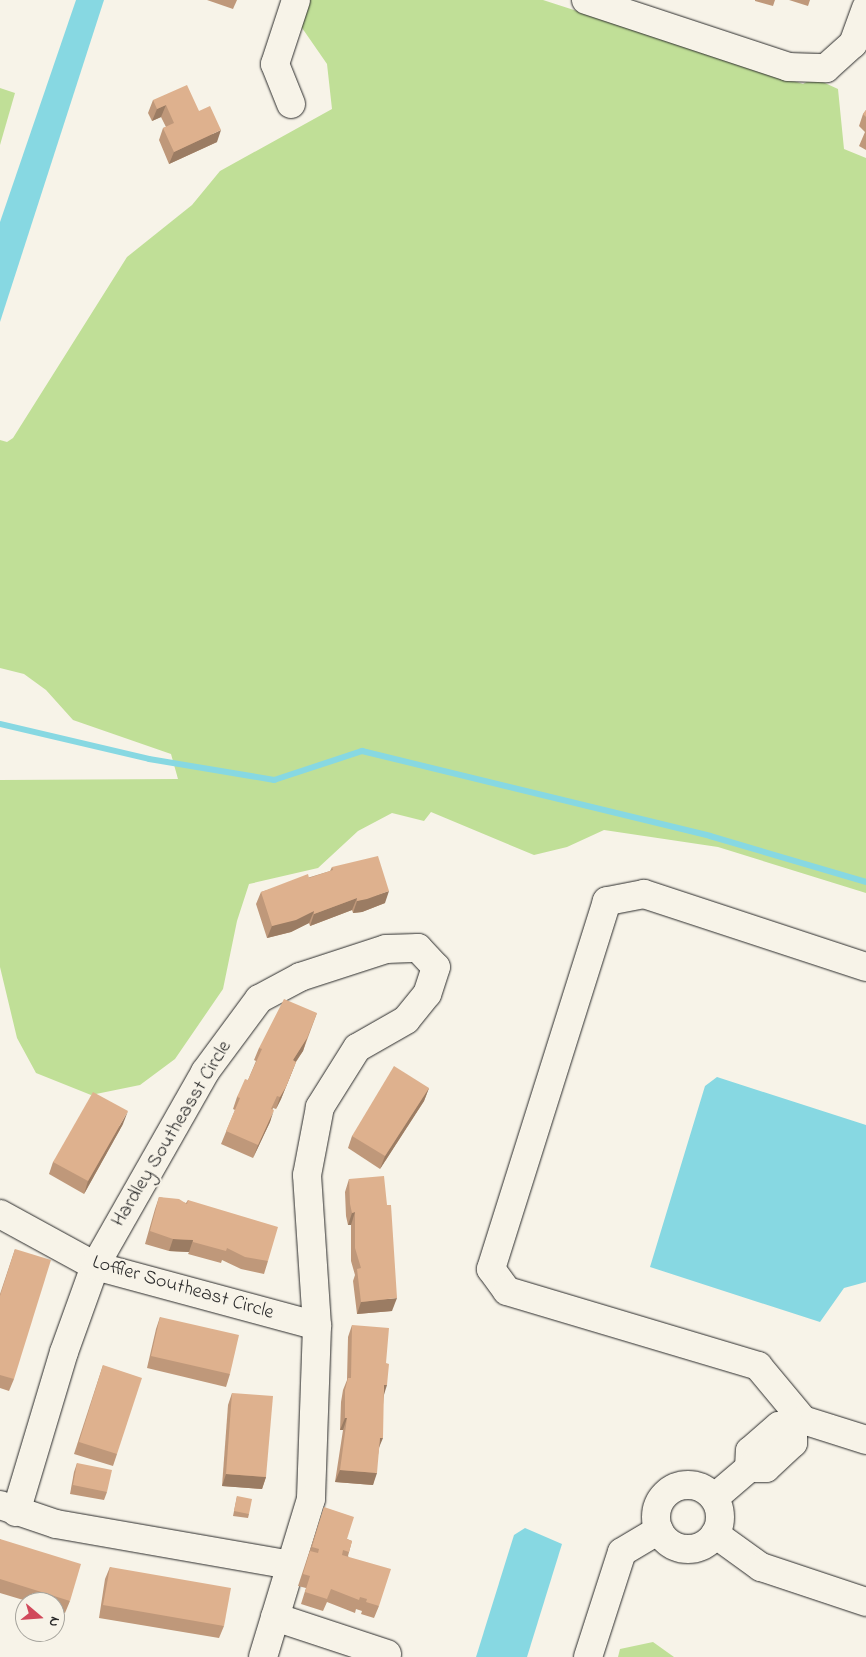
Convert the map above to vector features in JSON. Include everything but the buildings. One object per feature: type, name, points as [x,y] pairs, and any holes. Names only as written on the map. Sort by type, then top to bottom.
[{"type":"street","points":[[291,104],[276,64],[296,0]]},
{"type":"street","points":[[586,0],[788,67],[826,68],[853,44],[866,8]]},
{"type":"street","points":[[866,967],[644,894],[607,901],[491,1269],[507,1291],[758,1366],[798,1424],[866,1440]]},
{"type":"street","name":"Hardley Southeasst Circle","points":[[8,1509],[95,1266],[205,1072],[259,999],[300,977],[378,952],[418,948],[436,967],[428,994],[406,1020],[357,1048],[320,1107],[307,1175],[317,1326],[311,1499],[262,1657]]},
{"type":"street","name":"Loffler Southeast Circle","points":[[0,1214],[95,1266],[317,1326]]},
{"type":"street","points":[[714,1498],[749,1468],[766,1468],[793,1444],[798,1424]]},
{"type":"street","points":[[696,1486],[714,1498],[720,1518],[715,1534],[706,1544],[687,1549],[668,1543],[659,1530],[656,1514],[660,1503],[675,1488],[696,1486]]},
{"type":"street","points":[[8,1509],[56,1524],[291,1565]]},
{"type":"street","points":[[588,1657],[622,1552],[659,1530]]},
{"type":"street","points":[[715,1534],[761,1567],[866,1602]]},
{"type":"street","points":[[274,1618],[387,1654]]},
{"type":"green space","points":[[310,0],[543,0],[803,84],[814,78],[838,89],[844,149],[866,158],[866,893],[718,847],[604,830],[567,847],[534,855],[431,812],[424,821],[392,813],[358,831],[318,868],[249,884],[237,921],[223,989],[175,1059],[140,1085],[91,1095],[36,1073],[17,1038],[0,967],[0,780],[178,779],[171,754],[73,720],[46,690],[24,674],[0,668],[0,440],[7,442],[13,438],[127,257],[192,205],[220,171],[332,109],[327,64],[300,25]]},
{"type":"green space","points":[[0,88],[15,93],[0,145]]},
{"type":"green space","points":[[653,1642],[674,1657],[618,1657],[620,1649]]},
{"type":"water","points":[[76,0],[104,0],[0,322],[0,222]]},
{"type":"water","points":[[717,1077],[866,1125],[866,1282],[844,1288],[820,1322],[650,1267],[705,1086]]},
{"type":"water","points":[[525,1528],[562,1544],[527,1657],[476,1657],[514,1535]]},
{"type":"waterway","points":[[0,724],[149,759],[274,780],[362,751],[710,836],[866,882]]}]
